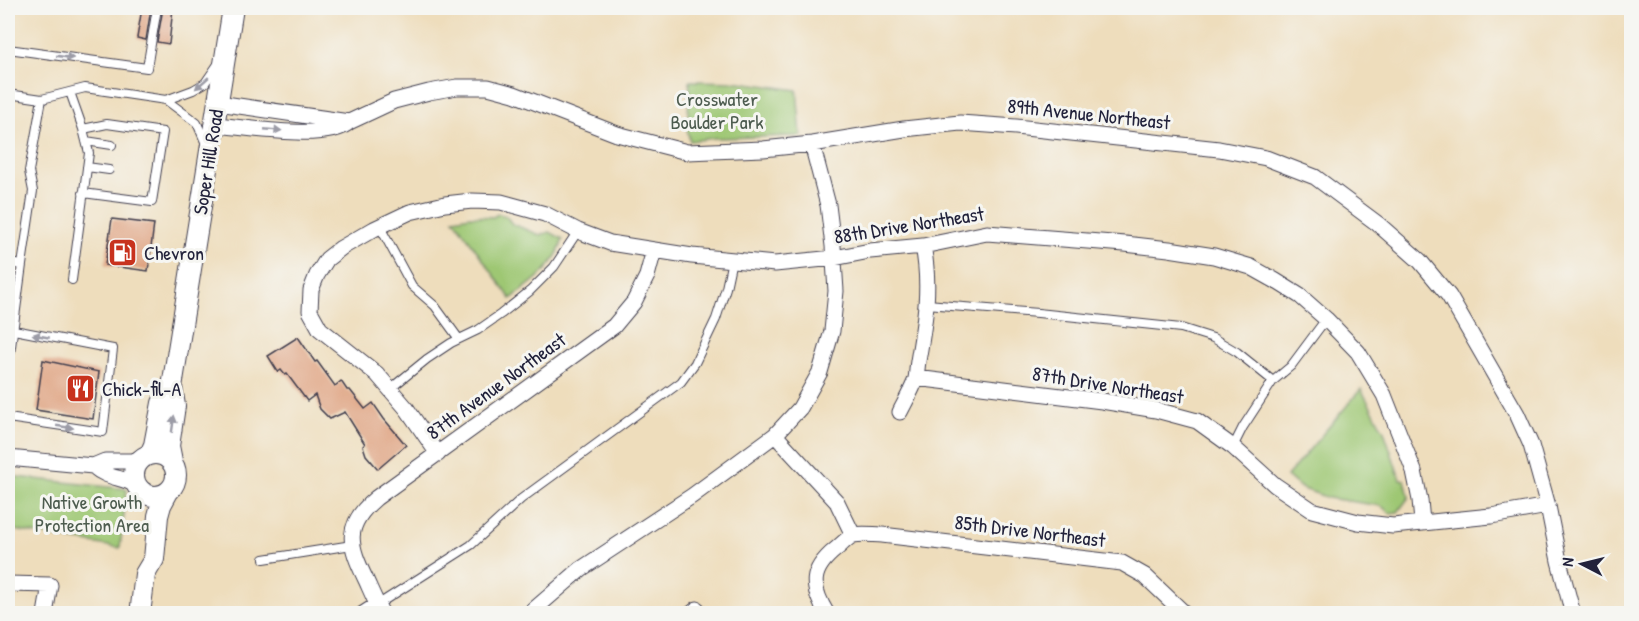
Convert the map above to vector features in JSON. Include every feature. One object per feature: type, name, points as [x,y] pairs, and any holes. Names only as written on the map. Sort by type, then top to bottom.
[{"type":"street","name":"Soper Hill Road","points":[[172,387],[233,8]]},
{"type":"street","name":"89th Avenue Northeast","points":[[215,125],[321,133],[344,127],[349,122],[394,101],[458,87],[488,87],[514,94],[617,134],[687,152],[763,149],[812,144],[904,129],[960,123],[1219,149],[1266,158],[1315,177],[1378,224],[1420,261],[1449,296],[1517,414],[1531,445],[1573,614]]},
{"type":"street","points":[[218,103],[349,122]]},
{"type":"street","points":[[529,614],[581,569],[692,496],[775,435],[800,408],[820,372],[832,331],[836,291],[828,205],[812,144]]},
{"type":"street","name":"88th Drive Northeast","points":[[390,389],[376,374],[320,329],[310,311],[311,290],[327,259],[341,248],[410,212],[445,204],[472,201],[501,202],[545,214],[578,231],[610,243],[692,256],[775,264],[922,246],[987,233],[1158,248],[1214,256],[1251,267],[1300,296],[1358,352],[1384,395],[1414,471],[1422,522]]},
{"type":"street","points":[[900,412],[916,378],[927,304],[926,265],[922,246]]},
{"type":"street","name":"87th Avenue Northeast","points":[[352,545],[354,525],[363,509],[614,326],[634,302],[647,276],[654,250]]},
{"type":"street","name":"87th Drive Northeast","points":[[916,378],[1102,401],[1156,410],[1197,421],[1233,447],[1275,485],[1312,510],[1358,522],[1392,526],[1491,516],[1548,506]]},
{"type":"street","points":[[145,574],[140,558],[146,504],[134,470],[154,445],[162,403],[172,387]]},
{"type":"street","points":[[140,614],[145,574],[154,559],[158,516],[161,505],[173,487],[177,474],[169,446],[175,406],[172,387]]},
{"type":"street","points":[[390,389],[438,454]]},
{"type":"street","points":[[775,435],[837,502],[853,535],[827,556],[817,568],[815,586],[827,614]]},
{"type":"street","points":[[8,458],[93,466],[105,461],[123,462],[160,454],[172,461]]},
{"type":"street","points":[[93,466],[103,475],[119,478],[154,496],[168,492]]},
{"type":"street","name":"85th Drive Northeast","points":[[853,535],[882,535],[1122,563],[1145,576],[1185,614]]},
{"type":"street","points":[[352,545],[355,557],[380,609],[363,614]]},
{"type":"street","points":[[8,584],[50,585],[45,614]]},
{"type":"lane","points":[[8,49],[147,68],[157,8]]},
{"type":"lane","points":[[166,100],[205,83],[226,51]]},
{"type":"lane","points":[[8,94],[42,99],[85,88],[166,100],[197,123],[210,153]]},
{"type":"lane","points":[[70,92],[89,153],[72,280]]},
{"type":"lane","points":[[8,369],[33,191],[29,171],[42,99]]},
{"type":"lane","points":[[83,129],[107,124],[163,132],[152,201],[83,193]]},
{"type":"lane","points":[[86,141],[112,145]]},
{"type":"lane","points":[[151,151],[160,152]]},
{"type":"lane","points":[[87,167],[109,170]]},
{"type":"lane","points":[[147,175],[156,177]]},
{"type":"lane","points":[[380,227],[412,286],[435,306],[459,339]]},
{"type":"lane","points":[[390,389],[427,359],[478,330],[530,291],[554,267],[578,231]]},
{"type":"lane","points":[[380,609],[471,545],[521,499],[681,382],[696,363],[716,319],[732,260]]},
{"type":"lane","points":[[8,262],[22,265]]},
{"type":"lane","points":[[927,304],[1181,328],[1213,338],[1237,352],[1273,381]]},
{"type":"lane","points":[[1233,447],[1243,427],[1273,381],[1291,366],[1326,319]]},
{"type":"lane","points":[[8,418],[103,432],[113,349],[14,330]]},
{"type":"lane","points":[[264,559],[352,545]]},
{"type":"green space","name":"Crosswater Boulder Park","points":[[690,81],[740,82],[797,90],[801,136],[715,138],[690,141],[687,130]]},
{"type":"green space","points":[[498,214],[506,216],[512,224],[540,235],[550,232],[563,239],[549,267],[511,299],[454,219],[470,216],[493,217]]},
{"type":"green space","points":[[1361,389],[1384,431],[1400,479],[1405,480],[1409,497],[1398,512],[1390,513],[1381,506],[1328,498],[1301,488],[1287,476]]},
{"type":"green space","name":"Native Growth Protection Area","points":[[8,476],[127,489],[120,548],[14,530],[8,533]]},
{"type":"building","points":[[142,8],[151,8],[146,40],[137,38]]},
{"type":"building","points":[[163,8],[173,8],[169,44],[157,42]]},
{"type":"building","points":[[112,219],[154,224],[148,271],[105,265]]},
{"type":"building","points":[[298,337],[335,386],[341,381],[365,409],[373,403],[406,445],[378,469],[366,455],[363,446],[365,444],[345,412],[330,419],[320,409],[315,395],[307,401],[287,374],[285,375],[281,370],[278,372],[268,356]]},
{"type":"building","points":[[43,360],[99,372],[93,419],[36,410]]},
{"type":"place","name":"Chevron","points":[[123,253]]},
{"type":"place","name":"Chick-fil-A","points":[[81,389]]}]
